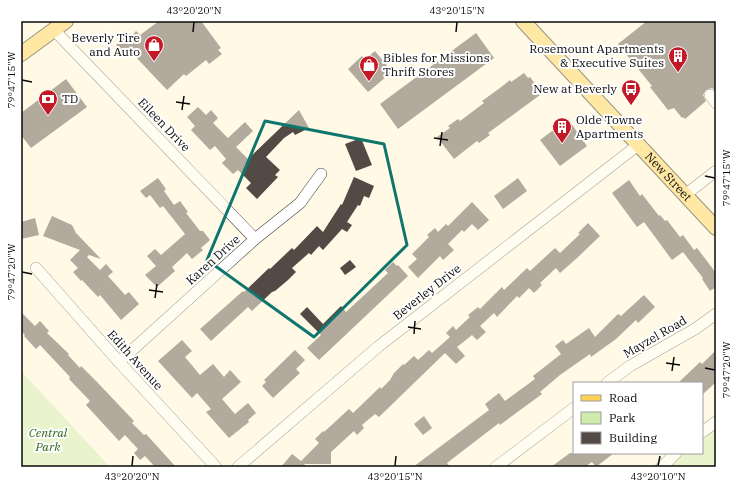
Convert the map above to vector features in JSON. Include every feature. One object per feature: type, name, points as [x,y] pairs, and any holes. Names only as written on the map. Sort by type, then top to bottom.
[{"type":"main road","points":[[21,54],[66,21]]},
{"type":"main road","name":"New Street","points":[[523,21],[716,228]]},
{"type":"street","name":"Eileen Drive","points":[[54,30],[255,239]]},
{"type":"street","name":"Beverley Drive","points":[[238,467],[379,346],[638,145]]},
{"type":"street","points":[[685,195],[716,170]]},
{"type":"street","name":"Karen Drive","points":[[119,362],[255,239],[300,203],[321,174]]},
{"type":"street","name":"Edith Avenue","points":[[36,268],[119,362],[216,467]]},
{"type":"street","name":"Mayzel Road","points":[[608,382],[630,366],[695,330],[716,314]]},
{"type":"street","points":[[496,467],[573,409]]},
{"type":"street","points":[[703,431],[716,422]]},
{"type":"street","points":[[662,467],[675,454]]},
{"type":"highlighted area","points":[[265,121],[384,144],[407,245],[314,337],[207,260]]},
{"type":"green space","name":"Central Park","points":[[21,371],[110,467],[21,467]]},
{"type":"green space","points":[[716,419],[716,467],[650,467],[668,454],[703,454],[703,428]]},
{"type":"building","points":[[159,21],[201,21],[221,48],[218,50],[222,54],[209,64],[206,60],[186,76],[184,74],[167,90],[132,53],[128,58],[116,45],[127,35],[130,38],[136,31],[140,35]]},
{"type":"building","name":"Rosemount Apartments & Executive Suites","points":[[647,21],[716,21],[716,91],[712,88],[706,90],[703,95],[706,101],[685,119],[683,117],[682,118],[674,108],[668,110],[650,87],[652,86],[618,44]]},
{"type":"building","points":[[476,33],[494,58],[398,129],[380,104]]},
{"type":"building","name":"Bibles for Missions Thrift Stores","points":[[375,51],[392,72],[368,92],[348,69],[362,56],[365,59]]},
{"type":"building","points":[[524,73],[528,78],[530,77],[538,88],[536,90],[540,95],[488,133],[490,135],[479,143],[477,141],[454,159],[437,137],[450,128],[448,126],[458,119],[460,121],[484,103],[482,101],[510,80],[511,82]]},
{"type":"building","points":[[66,79],[87,107],[31,148],[21,135],[21,113]]},
{"type":"building","points":[[198,107],[206,115],[211,110],[218,118],[213,123],[228,138],[245,122],[253,131],[236,147],[248,159],[299,110],[309,128],[295,135],[293,132],[284,138],[266,157],[280,170],[275,175],[278,177],[257,199],[246,188],[251,183],[238,170],[233,174],[222,163],[226,159],[215,146],[210,150],[191,130],[195,126],[187,117]]},
{"type":"building","name":"Olde Towne Apartments","points":[[568,119],[587,146],[560,166],[540,140]]},
{"type":"building","points":[[361,138],[372,165],[356,171],[345,144]]},
{"type":"building","points":[[354,177],[374,186],[369,198],[364,196],[360,206],[358,205],[347,222],[352,225],[347,232],[342,229],[323,250],[319,246],[311,255],[309,253],[292,268],[296,272],[288,280],[272,292],[252,311],[248,307],[211,341],[200,329],[243,291],[244,292],[292,248],[294,250],[317,226],[323,232],[341,204],[342,205]]},
{"type":"building","points":[[158,178],[166,189],[164,191],[174,205],[180,201],[188,212],[186,213],[200,231],[203,231],[210,240],[201,248],[203,250],[192,259],[187,253],[172,267],[175,271],[157,287],[145,275],[156,266],[147,256],[155,249],[161,255],[185,234],[163,206],[160,208],[150,195],[146,198],[140,191]]},
{"type":"building","points":[[518,178],[527,191],[503,209],[494,196]]},
{"type":"building","points":[[629,180],[640,196],[642,194],[659,216],[660,215],[665,221],[667,220],[680,237],[683,235],[694,250],[697,248],[716,273],[716,287],[710,291],[702,279],[703,278],[683,252],[672,260],[644,222],[637,227],[612,193]]},
{"type":"building","points":[[472,202],[489,220],[478,230],[472,224],[464,232],[462,230],[448,244],[454,250],[443,260],[440,256],[418,278],[408,267],[417,259],[412,254],[429,237],[427,235],[435,228],[438,232],[446,224],[448,226]]},
{"type":"building","points":[[52,216],[72,225],[76,233],[101,259],[89,255],[87,257],[100,270],[106,264],[113,272],[108,276],[125,295],[129,292],[139,304],[121,320],[100,295],[98,297],[73,272],[78,268],[70,260],[80,250],[43,236]]},
{"type":"building","points":[[35,218],[39,235],[21,239],[21,222]]},
{"type":"building","points":[[588,223],[600,236],[577,258],[560,273],[556,268],[540,283],[542,285],[534,293],[529,288],[519,298],[517,296],[497,317],[494,313],[480,326],[486,332],[477,340],[472,335],[457,347],[465,356],[456,364],[445,353],[379,417],[375,414],[362,425],[364,428],[357,435],[354,431],[331,452],[331,464],[304,464],[307,467],[281,467],[292,454],[301,461],[319,443],[315,439],[323,431],[324,432],[349,409],[353,413],[380,387],[381,389],[403,364],[404,365],[414,356],[418,360],[429,350],[432,353],[450,337],[446,333],[453,326],[456,330],[470,317],[468,315],[478,307],[480,309],[502,287],[504,290],[527,268],[530,271],[555,248],[560,253],[580,234],[578,233]]},
{"type":"building","points":[[350,260],[356,267],[345,275],[340,268]]},
{"type":"building","points":[[393,262],[397,266],[398,265],[408,276],[319,360],[307,348],[321,335],[300,314],[307,307],[323,324],[341,306],[346,312],[388,273],[385,270]]},
{"type":"building","points":[[644,295],[655,307],[638,323],[636,320],[616,339],[591,357],[590,354],[560,375],[540,392],[542,394],[500,425],[499,423],[447,463],[450,467],[413,467],[489,410],[485,404],[499,393],[505,401],[535,379],[533,376],[561,354],[555,346],[563,340],[566,344],[589,328],[595,337],[618,314],[621,316]]},
{"type":"building","points":[[21,312],[35,326],[40,321],[49,331],[47,333],[69,354],[68,355],[80,368],[81,366],[97,382],[134,421],[132,423],[144,435],[146,434],[176,467],[155,467],[145,456],[140,460],[134,453],[138,449],[125,435],[119,441],[86,405],[90,401],[69,379],[70,377],[40,345],[36,349],[24,336],[25,335],[21,331]]},
{"type":"building","points":[[182,340],[192,351],[185,357],[200,375],[213,364],[224,377],[230,370],[241,382],[222,399],[235,414],[248,403],[256,413],[248,420],[249,422],[229,438],[206,412],[211,409],[197,393],[192,398],[158,361]]},
{"type":"building","points":[[295,350],[305,360],[296,369],[300,373],[273,398],[262,386],[266,382],[264,380]]},
{"type":"building","points":[[716,350],[716,382],[703,394],[703,382],[679,382],[700,362],[702,364]]},
{"type":"building","points":[[424,416],[432,428],[423,435],[414,424]]},
{"type":"building","points":[[570,453],[613,454],[596,467],[592,462],[585,467],[551,467]]},
{"type":"place","name":"Beverly Tire and Auto","points":[[154,62]]},
{"type":"place","name":"Rosemount Apartments & Executive Suites","points":[[678,73]]},
{"type":"place","name":"Bibles for Missions Thrift Stores","points":[[369,82]]},
{"type":"place","name":"New at Beverly","points":[[631,106]]},
{"type":"place","name":"TD","points":[[48,116]]},
{"type":"place","name":"Olde Towne Apartments","points":[[562,144]]}]
